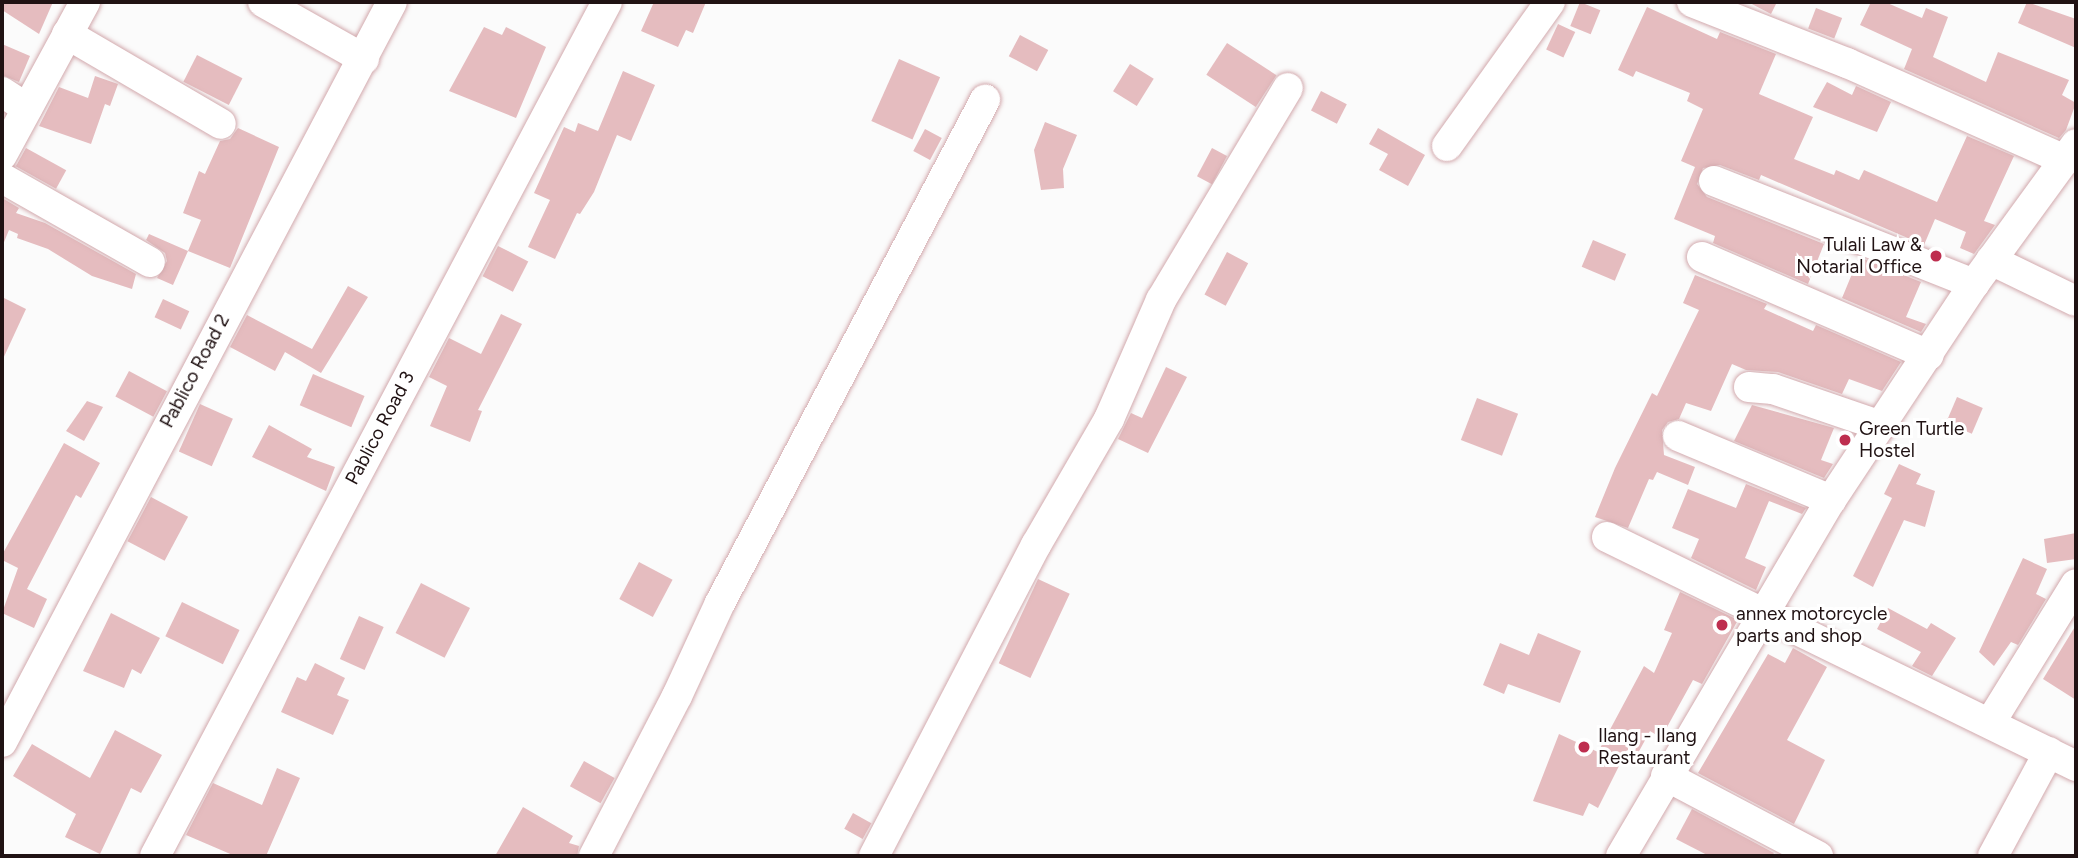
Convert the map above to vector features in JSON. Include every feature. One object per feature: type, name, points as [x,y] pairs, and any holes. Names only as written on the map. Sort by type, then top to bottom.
[{"type":"street","points":[[2,155],[85,2]]},
{"type":"street","points":[[263,2],[363,59]]},
{"type":"street","name":"Pablico Road 2","points":[[2,742],[186,385],[392,2]]},
{"type":"street","name":"Pablico Road 3","points":[[155,856],[607,2]]},
{"type":"street","points":[[1447,146],[1550,2]]},
{"type":"street","points":[[1621,856],[1763,610],[1831,500],[1974,284],[2071,152],[1692,2]]},
{"type":"street","points":[[67,34],[221,124]]},
{"type":"street","points":[[874,856],[1036,545],[1109,419],[1161,300],[1288,88]]},
{"type":"street","points":[[2,93],[27,108]]},
{"type":"street","points":[[594,856],[677,696],[720,603],[985,100]]},
{"type":"street","points":[[2,178],[150,262]]},
{"type":"street","points":[[1714,181],[1974,284]]},
{"type":"street","points":[[1702,257],[1929,355]]},
{"type":"street","points":[[1991,260],[2076,301]]},
{"type":"street","points":[[1749,387],[1773,389],[1881,426]]},
{"type":"street","points":[[1678,436],[1831,500]]},
{"type":"street","points":[[1607,537],[1763,610],[2076,766]]},
{"type":"street","points":[[1990,723],[2076,584]]},
{"type":"street","points":[[1993,856],[2049,752]]},
{"type":"street","points":[[1666,776],[1818,856]]},
{"type":"building","points":[[2,2],[53,2],[39,34],[2,10]]},
{"type":"building","points":[[654,2],[706,2],[693,33],[686,30],[678,47],[641,31]]},
{"type":"building","points":[[1580,2],[1600,10],[1591,34],[1570,26]]},
{"type":"building","points":[[1748,2],[1777,2],[1771,14]]},
{"type":"building","points":[[1871,2],[1885,2],[1922,18],[1926,8],[1948,17],[1933,57],[1986,82],[1998,52],[2069,80],[2062,95],[2076,103],[2066,130],[2059,138],[1904,69],[1912,49],[1860,25]]},
{"type":"building","points":[[2027,2],[2076,19],[2076,48],[2018,23]]},
{"type":"building","points":[[1647,7],[1717,39],[1720,32],[1776,54],[1759,94],[1813,117],[1794,159],[1834,175],[1836,170],[1859,180],[1864,170],[1937,202],[1967,136],[2014,156],[1984,221],[1995,225],[1974,254],[1960,248],[1966,232],[1935,219],[1924,245],[1761,175],[1759,180],[1720,165],[1703,168],[1697,184],[1707,197],[1824,244],[1808,284],[1713,243],[1715,236],[1674,219],[1695,167],[1681,161],[1703,109],[1687,101],[1690,93],[1636,71],[1633,77],[1618,70]]},
{"type":"building","points":[[1816,8],[1842,18],[1834,39],[1808,29]]},
{"type":"building","points":[[1558,24],[1575,32],[1563,57],[1546,49]]},
{"type":"building","points":[[484,27],[502,35],[506,27],[546,47],[516,118],[449,91]]},
{"type":"building","points":[[1020,35],[1048,50],[1037,71],[1009,56]]},
{"type":"building","points":[[1227,43],[1276,75],[1256,107],[1206,75]]},
{"type":"building","points":[[2,44],[30,56],[19,82],[2,75]]},
{"type":"building","points":[[197,55],[242,78],[229,105],[183,82]]},
{"type":"building","points":[[899,59],[940,77],[912,139],[871,121]]},
{"type":"building","points":[[1130,64],[1154,79],[1137,106],[1113,91]]},
{"type":"building","points":[[623,71],[655,85],[631,141],[617,135],[594,192],[580,214],[577,213],[555,259],[528,247],[550,200],[534,193],[564,127],[575,132],[578,123],[598,131]]},
{"type":"building","points":[[95,76],[118,84],[110,106],[105,104],[91,144],[39,126],[59,87],[88,98]]},
{"type":"building","points":[[1827,82],[1852,95],[1856,86],[1891,102],[1877,132],[1813,107]]},
{"type":"building","points":[[1321,91],[1347,104],[1337,124],[1311,111]]},
{"type":"building","points":[[1045,122],[1077,135],[1063,169],[1064,188],[1041,190],[1034,150]]},
{"type":"building","points":[[238,128],[279,147],[230,268],[188,251],[201,220],[183,213],[199,171],[205,174],[220,141],[230,139]]},
{"type":"building","points":[[1378,128],[1425,155],[1408,186],[1379,170],[1388,154],[1369,144]]},
{"type":"building","points":[[925,129],[942,138],[930,160],[913,151]]},
{"type":"building","points":[[26,148],[66,170],[56,189],[16,166]]},
{"type":"building","points":[[1212,148],[1227,156],[1212,184],[1197,176]]},
{"type":"building","points":[[2,198],[19,208],[16,213],[45,223],[136,274],[132,289],[92,276],[48,249],[17,238],[18,234],[9,230],[2,247]]},
{"type":"building","points":[[149,234],[188,251],[173,285],[157,278],[167,261],[165,253],[146,240]]},
{"type":"building","points":[[1593,240],[1626,254],[1615,281],[1582,267]]},
{"type":"building","points":[[498,246],[528,261],[513,292],[483,276]]},
{"type":"building","points":[[1227,252],[1248,263],[1226,306],[1204,294]]},
{"type":"building","points":[[1859,257],[1921,282],[1906,317],[1926,324],[1921,332],[1842,298]]},
{"type":"building","points":[[1695,275],[1767,304],[1764,309],[1813,331],[1816,325],[1901,362],[1882,391],[1849,379],[1842,394],[1778,372],[1746,370],[1732,364],[1711,411],[1686,403],[1679,419],[1668,422],[1662,430],[1664,455],[1695,467],[1688,485],[1657,472],[1653,480],[1649,479],[1628,528],[1595,517],[1615,468],[1652,393],[1657,396],[1699,310],[1683,303]]},
{"type":"building","points":[[348,286],[368,297],[321,373],[285,352],[275,371],[230,347],[247,315],[312,349]]},
{"type":"building","points":[[2,297],[26,309],[2,361]]},
{"type":"building","points":[[163,299],[189,311],[181,329],[155,317]]},
{"type":"building","points":[[501,314],[522,324],[478,410],[482,411],[470,442],[430,426],[447,386],[429,377],[449,338],[481,354]]},
{"type":"building","points":[[1166,367],[1187,377],[1148,453],[1118,439],[1131,413],[1142,418]]},
{"type":"building","points":[[129,371],[167,391],[153,417],[115,397]]},
{"type":"building","points":[[313,374],[365,396],[351,427],[300,405]]},
{"type":"building","points":[[1957,397],[1983,408],[1972,434],[1946,423]]},
{"type":"building","points":[[1477,398],[1518,414],[1502,456],[1461,440]]},
{"type":"building","points":[[87,401],[103,407],[84,441],[66,431]]},
{"type":"building","points":[[200,404],[233,419],[212,466],[179,452]]},
{"type":"building","points":[[1752,405],[1834,428],[1821,460],[1833,464],[1824,478],[1734,441]]},
{"type":"building","points":[[269,425],[312,449],[307,457],[335,467],[326,491],[252,457]]},
{"type":"building","points":[[64,443],[100,463],[81,498],[76,495],[27,589],[47,599],[34,628],[2,613],[18,568],[2,560],[2,555]]},
{"type":"building","points":[[1899,464],[1921,474],[1916,484],[1935,491],[1925,527],[1904,520],[1873,587],[1853,576],[1892,498],[1884,494]]},
{"type":"building","points":[[1746,484],[1806,508],[1802,514],[1769,501],[1745,558],[1766,567],[1756,590],[1691,558],[1699,539],[1672,528],[1688,489],[1736,508]]},
{"type":"building","points":[[151,497],[188,517],[165,561],[128,541]]},
{"type":"building","points":[[2076,533],[2076,559],[2047,563],[2044,539]]},
{"type":"building","points":[[2023,558],[2047,569],[2036,594],[2046,599],[2018,645],[2011,642],[1994,666],[1979,652]]},
{"type":"building","points":[[639,562],[673,580],[653,617],[619,599]]},
{"type":"building","points":[[1038,579],[1070,594],[1030,678],[999,663]]},
{"type":"building","points":[[421,583],[470,608],[445,658],[396,633]]},
{"type":"building","points":[[1680,592],[1738,620],[1702,684],[1693,680],[1661,738],[1650,731],[1637,755],[1627,750],[1598,808],[1589,803],[1583,816],[1533,801],[1559,734],[1598,752],[1644,666],[1654,673],[1672,633],[1664,630]]},
{"type":"building","points":[[182,602],[240,630],[223,664],[165,636]]},
{"type":"building","points":[[1888,608],[1927,629],[1931,623],[1956,638],[1932,676],[1912,666],[1921,652],[1877,629]]},
{"type":"building","points":[[111,613],[160,638],[141,674],[132,669],[124,688],[83,671]]},
{"type":"building","points":[[359,616],[384,627],[365,670],[340,659]]},
{"type":"building","points":[[2076,625],[2076,700],[2043,679]]},
{"type":"building","points":[[1538,633],[1581,651],[1560,703],[1508,684],[1504,694],[1483,685],[1500,643],[1529,655]]},
{"type":"building","points":[[1793,648],[1827,667],[1787,740],[1825,760],[1794,824],[1698,773],[1768,654],[1785,663]]},
{"type":"building","points":[[315,663],[345,678],[337,695],[349,700],[333,735],[281,712],[297,677],[306,681]]},
{"type":"building","points":[[115,730],[162,755],[141,793],[131,788],[100,854],[65,837],[76,814],[13,776],[32,744],[90,778]]},
{"type":"building","points":[[584,761],[615,778],[601,803],[570,786]]},
{"type":"building","points":[[277,768],[300,778],[266,856],[235,856],[186,835],[213,783],[262,805]]},
{"type":"building","points":[[523,807],[573,836],[569,843],[579,846],[577,856],[495,856]]},
{"type":"building","points":[[1692,809],[1774,853],[1772,856],[1709,856],[1676,839]]},
{"type":"building","points":[[853,813],[871,823],[863,839],[844,829]]},
{"type":"place","name":"Tulali Law & Notarial Office","points":[[1936,256]]},
{"type":"place","name":"Green Turtle Hostel","points":[[1845,440]]},
{"type":"place","name":"annex motorcycle parts and shop","points":[[1722,625]]},
{"type":"place","name":"Ilang - Ilang Restaurant","points":[[1584,747]]}]
